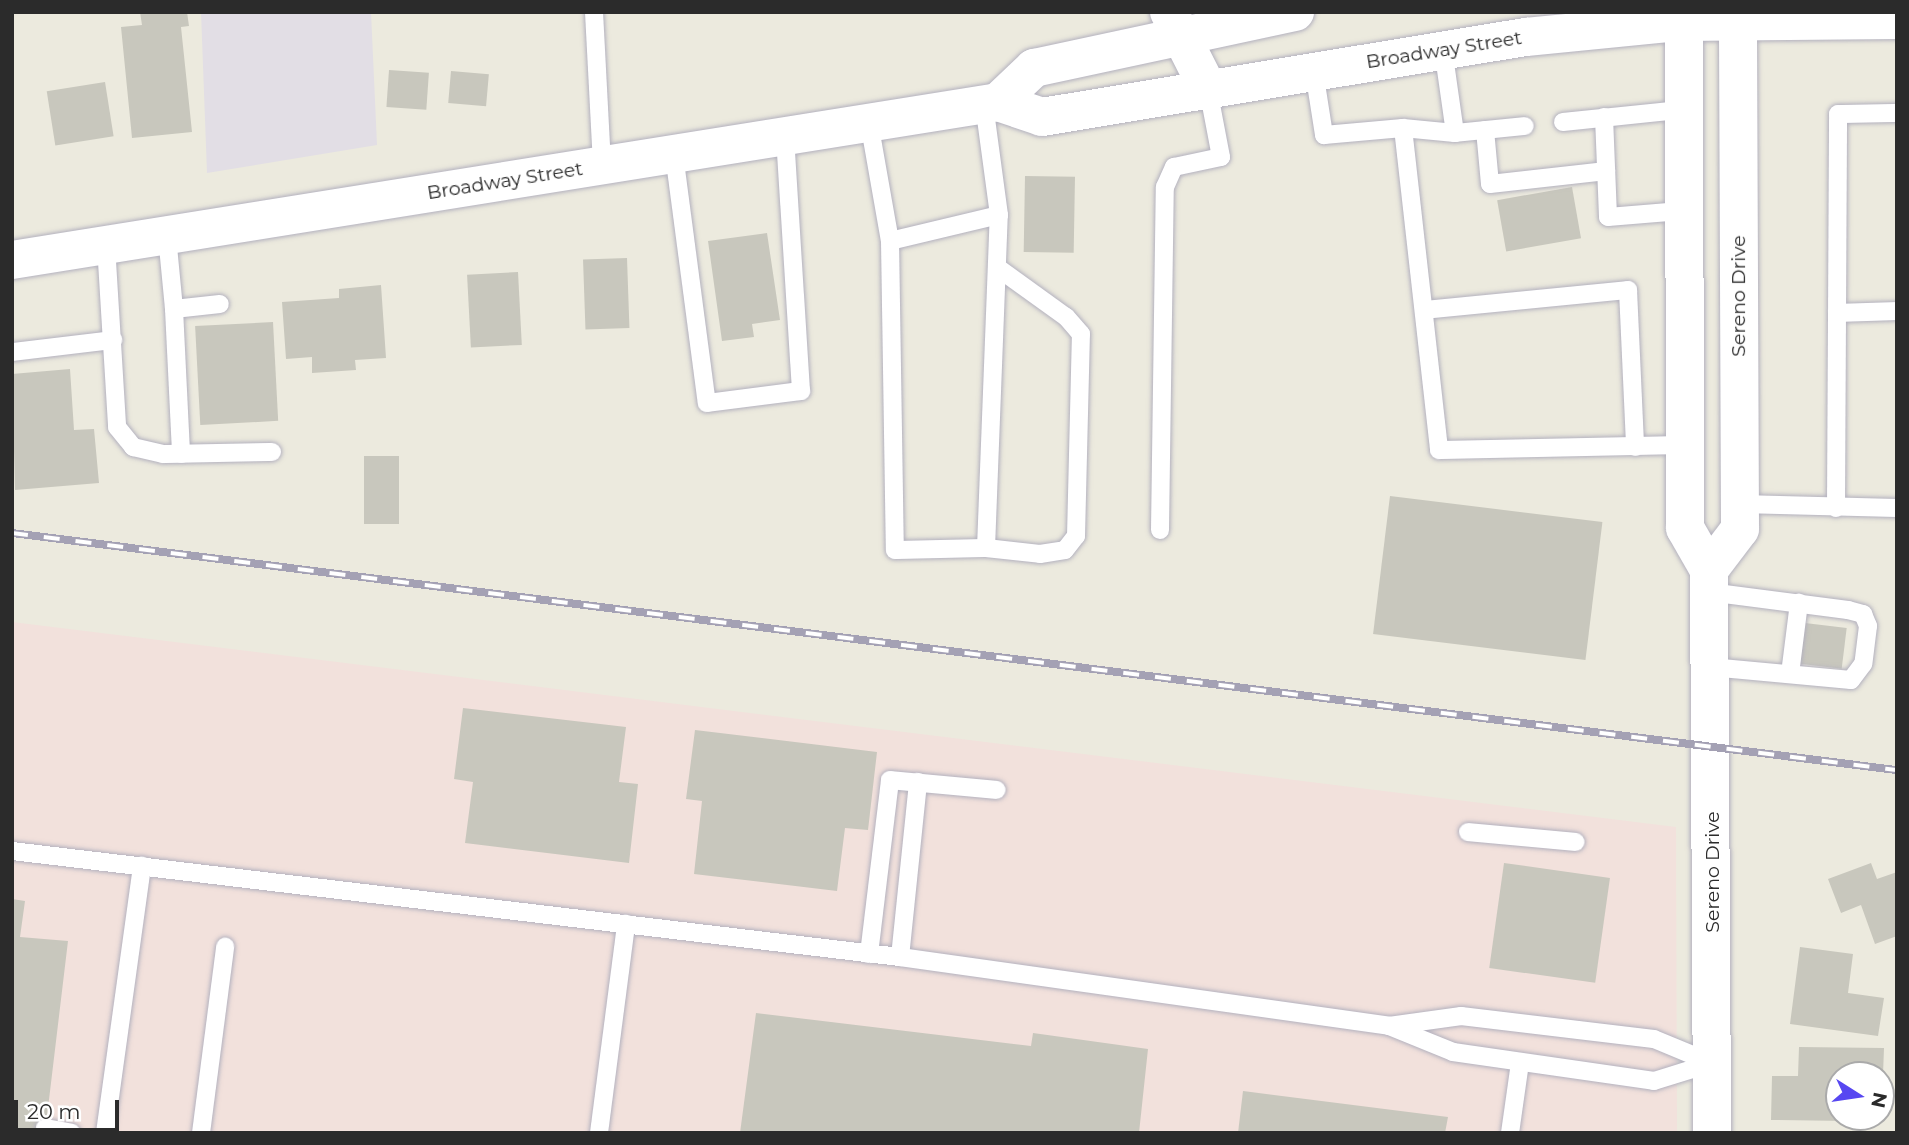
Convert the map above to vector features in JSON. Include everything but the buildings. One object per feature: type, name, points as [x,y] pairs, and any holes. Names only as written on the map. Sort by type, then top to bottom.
[{"type":"main road","points":[[991,103],[1034,68],[1176,25],[1295,12]]},
{"type":"main road","name":"Broadway Street","points":[[12,260],[991,103],[1042,117],[1443,49],[1682,17],[1897,20]]},
{"type":"main road","name":"Sereno Drive","points":[[1682,17],[1680,110],[1685,528],[1709,581],[1712,667],[1712,1133]]},
{"type":"main road","name":"Sereno Drive","points":[[1709,581],[1740,529],[1735,18]]},
{"type":"main road","points":[[1176,25],[1208,89]]},
{"type":"lane","points":[[594,12],[602,165]]},
{"type":"lane","points":[[1443,49],[1455,133]]},
{"type":"lane","points":[[1314,71],[1324,135],[1403,128],[1455,133],[1525,126]]},
{"type":"lane","points":[[1160,530],[1165,187],[1174,167],[1221,158],[1208,89]]},
{"type":"lane","points":[[986,548],[999,215],[991,103]]},
{"type":"lane","points":[[1563,121],[1680,110]]},
{"type":"lane","points":[[1836,508],[1838,114],[1897,113]]},
{"type":"lane","points":[[1604,117],[1608,217],[1681,211]]},
{"type":"lane","points":[[869,122],[890,240],[895,550],[986,548],[1040,554],[1065,550],[1076,536],[1081,334],[998,268]]},
{"type":"lane","points":[[1403,128],[1439,450],[1685,444]]},
{"type":"lane","points":[[1485,130],[1490,184],[1606,171]]},
{"type":"lane","points":[[674,154],[707,403],[801,391],[785,136]]},
{"type":"lane","points":[[890,240],[999,215]]},
{"type":"lane","points":[[167,236],[174,309],[181,454]]},
{"type":"lane","points":[[106,245],[117,428],[133,447],[181,454],[272,452]]},
{"type":"lane","points":[[1424,310],[1628,290],[1635,447]]},
{"type":"lane","points":[[174,309],[220,304]]},
{"type":"lane","points":[[1837,313],[1897,311]]},
{"type":"lane","points":[[12,352],[113,340]]},
{"type":"lane","points":[[1740,504],[1897,508]]},
{"type":"lane","points":[[1709,581],[1799,603],[1863,614],[1867,645],[1859,674],[1851,680],[1712,667]]},
{"type":"lane","points":[[1790,674],[1799,603]]},
{"type":"lane","points":[[869,954],[890,780],[997,790]]},
{"type":"lane","points":[[901,957],[918,782]]},
{"type":"lane","points":[[1468,832],[1576,842]]},
{"type":"lane","points":[[12,851],[901,957],[1389,1026],[1475,1018],[1654,1040],[1712,1063]]},
{"type":"lane","points":[[105,1133],[142,866]]},
{"type":"lane","points":[[598,1133],[626,924]]},
{"type":"lane","points":[[201,1133],[225,947]]},
{"type":"lane","points":[[1389,1026],[1453,1052],[1654,1081],[1712,1063]]},
{"type":"lane","points":[[1510,1133],[1520,1063]]},
{"type":"lane","points":[[45,1128],[72,1133]]},
{"type":"shaded area","points":[[201,12],[371,12],[377,145],[207,173]]},
{"type":"shaded area","points":[[12,622],[1676,827],[1677,1133],[12,1133]]},
{"type":"railway","points":[[12,533],[1897,770]]}]
